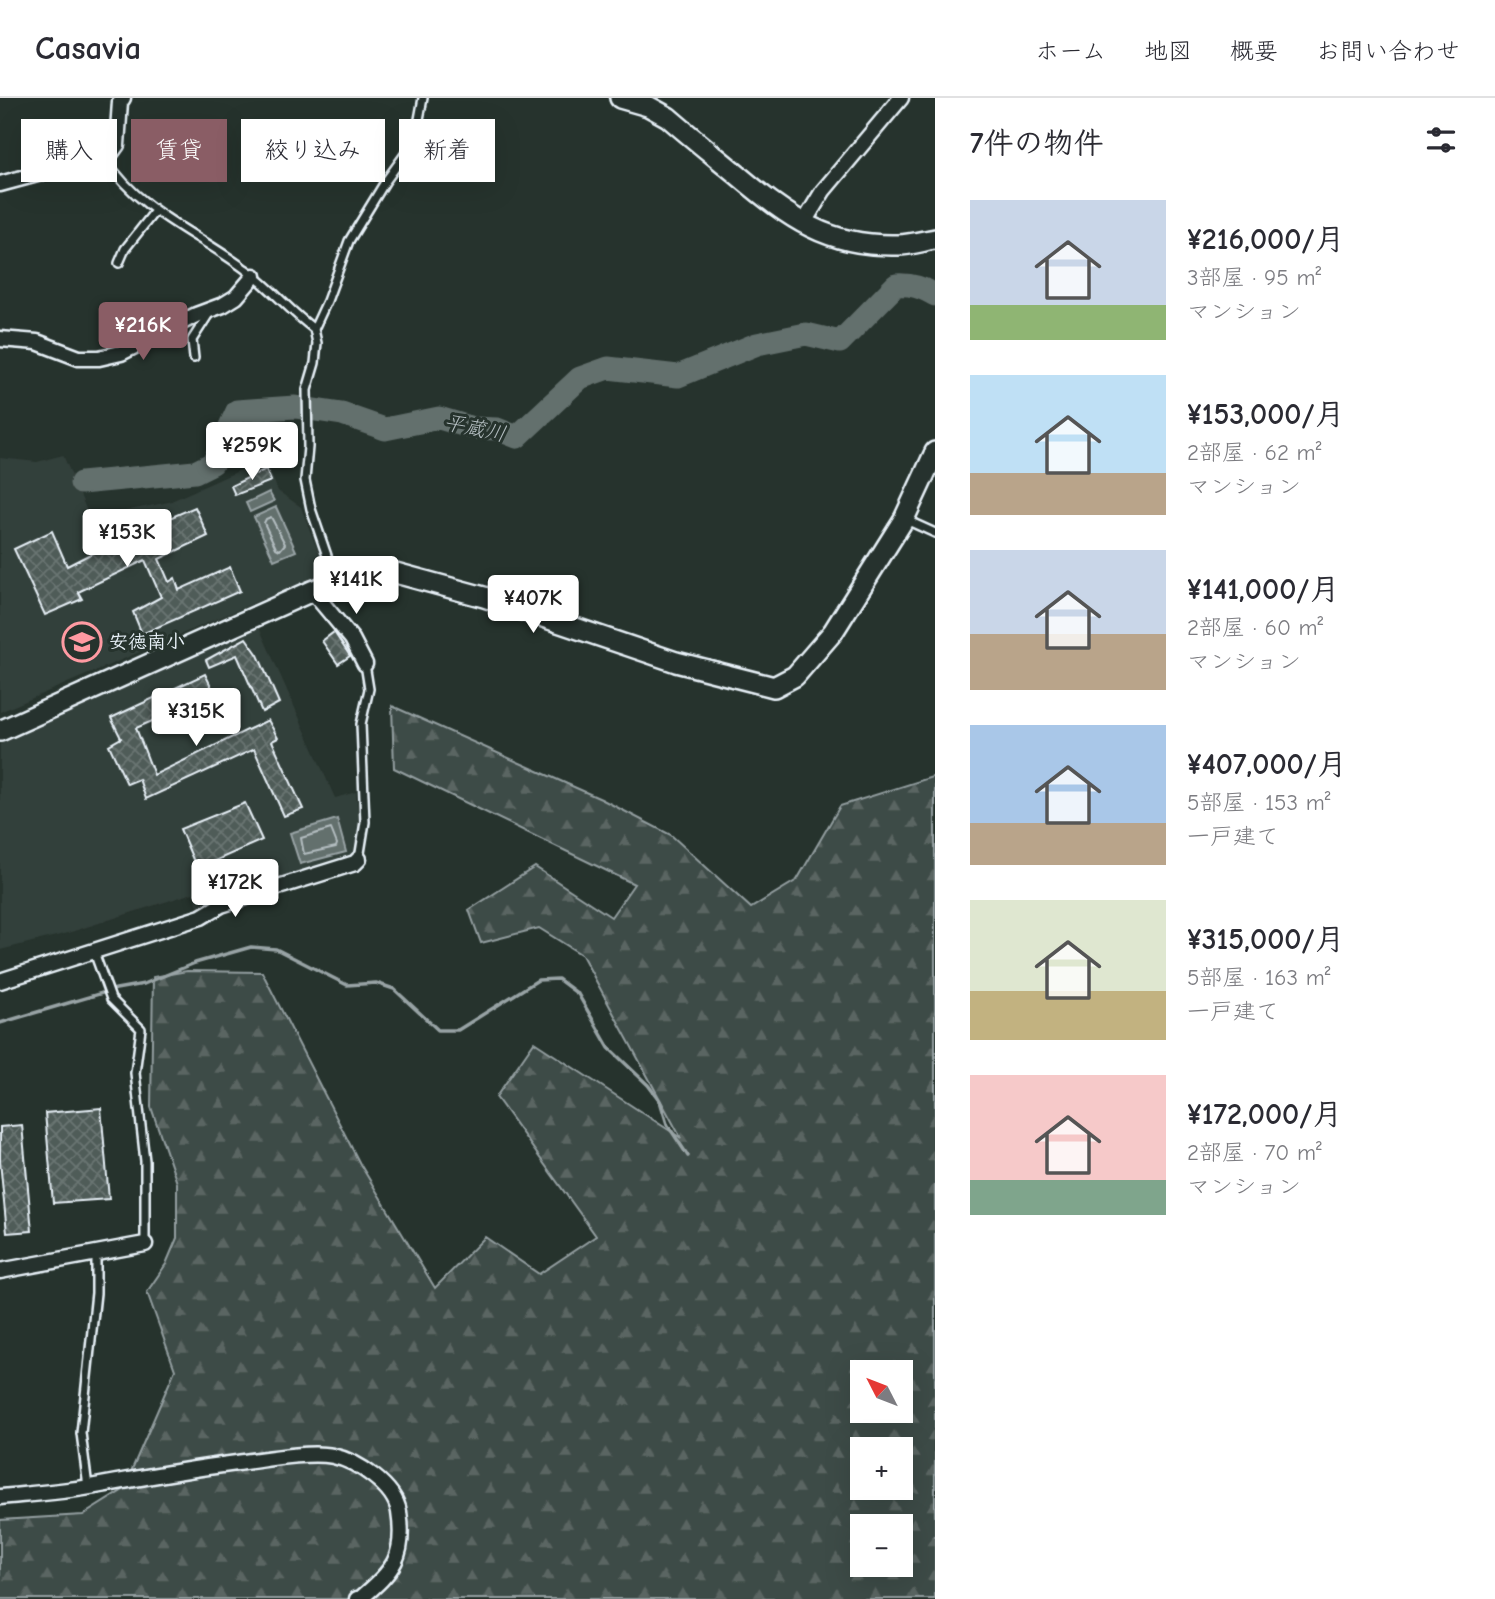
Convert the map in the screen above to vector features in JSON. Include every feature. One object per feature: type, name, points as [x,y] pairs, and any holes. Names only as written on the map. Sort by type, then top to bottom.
[{"type":"street","points":[[117,145],[120,102],[123,98]]},
{"type":"street","points":[[620,98],[648,106],[668,117],[779,210],[803,224],[830,236],[869,244],[900,245],[935,239]]},
{"type":"street","points":[[803,224],[823,191],[901,98]]},
{"type":"street","points":[[0,184],[21,178]]},
{"type":"street","points":[[0,339],[37,342],[79,358],[99,358],[121,353],[223,305],[236,297],[254,276]]},
{"type":"street","points":[[0,731],[312,591],[336,582],[392,572],[484,597],[676,662],[775,687],[794,676],[834,632],[904,519],[935,452]]},
{"type":"street","points":[[312,591],[352,639],[365,664]]},
{"type":"street","points":[[0,981],[201,917],[221,905],[355,863],[359,859]]},
{"type":"street","points":[[0,1271],[145,1244]]},
{"type":"street","points":[[0,1497],[88,1487],[183,1470],[285,1457],[332,1456],[368,1471],[385,1487],[398,1507],[401,1527],[399,1555],[382,1580],[357,1599]]},
{"type":"lane","points":[[336,582],[311,509],[305,480],[308,447],[307,390],[315,363],[317,343],[314,329],[349,241],[379,190],[411,146],[418,130],[423,98]]},
{"type":"lane","points":[[117,176],[155,211],[254,276],[292,313],[314,329]]},
{"type":"lane","points":[[119,263],[125,249],[155,211]]},
{"type":"lane","points":[[194,358],[192,341],[212,308]]},
{"type":"lane","points":[[904,519],[935,533]]},
{"type":"lane","points":[[359,859],[365,822],[362,723],[369,689],[365,664]]},
{"type":"lane","points":[[94,952],[111,999],[141,1029],[135,1073],[145,1161],[145,1244]]},
{"type":"lane","points":[[88,1487],[81,1433],[96,1293],[96,1252]]},
{"type":"shaded area","name":"安徳南小","points":[[63,455],[90,518],[169,502],[265,459],[278,491],[301,507],[326,572],[0,712],[0,458],[37,462]]},
{"type":"shaded area","points":[[258,625],[335,798],[356,792],[360,829],[358,849],[353,859],[198,906],[193,893],[68,933],[0,950],[0,744]]},
{"type":"green space","points":[[392,706],[601,799],[671,835],[751,908],[797,880],[840,806],[935,776],[935,1599],[0,1599],[0,1520],[83,1515],[123,1490],[175,1370],[147,1292],[166,1264],[177,1238],[177,1183],[151,1107],[153,977],[187,971],[262,972],[360,1164],[435,1288],[485,1237],[539,1274],[596,1236],[496,1097],[534,1042],[681,1138],[582,955],[539,928],[481,943],[469,910],[535,867],[611,917],[634,884],[394,768]]},
{"type":"water","points":[[269,492],[274,501],[250,512],[246,503]]},
{"type":"water","points":[[276,507],[296,551],[274,560],[254,517]]},
{"type":"water","points":[[337,819],[346,852],[300,864],[290,833]]},
{"type":"building","points":[[266,469],[271,481],[235,495],[231,486]]},
{"type":"building","points":[[195,507],[208,536],[159,559],[169,582],[175,578],[179,590],[230,567],[240,591],[142,634],[133,612],[161,597],[145,560],[78,592],[82,599],[45,615],[14,549],[52,531],[67,566],[112,543],[110,534],[147,517],[151,526]]},
{"type":"building","points":[[334,632],[350,656],[338,664],[322,641]]},
{"type":"building","points":[[246,638],[258,655],[279,703],[262,712],[237,655],[209,667],[206,660]]},
{"type":"building","points":[[205,674],[215,694],[136,728],[154,775],[268,720],[278,738],[272,741],[303,809],[284,816],[254,749],[146,799],[139,779],[127,784],[109,745],[121,738],[111,718]]},
{"type":"building","points":[[245,803],[262,840],[197,869],[180,829]]},
{"type":"building","points":[[101,1108],[109,1199],[53,1203],[45,1113]]},
{"type":"building","points":[[22,1125],[32,1231],[7,1233],[0,1161],[0,1127]]},
{"type":"waterway","name":"平蔵川","points":[[81,483],[195,472],[213,463],[237,411],[295,407],[342,414],[385,429],[439,418],[473,428],[497,429],[517,437],[580,378],[608,368],[678,376],[757,344],[806,334],[840,342],[896,285],[916,287],[935,295]]},
{"type":"waterway","points":[[0,1023],[116,989],[144,984],[195,963],[251,947],[276,949],[347,985],[376,983],[394,989],[438,1030],[458,1030],[538,980],[558,979],[578,994],[609,1048],[648,1085],[660,1101],[667,1124],[688,1156]]},
{"type":"place","name":"安徳南小","points":[[82,642]]}]
